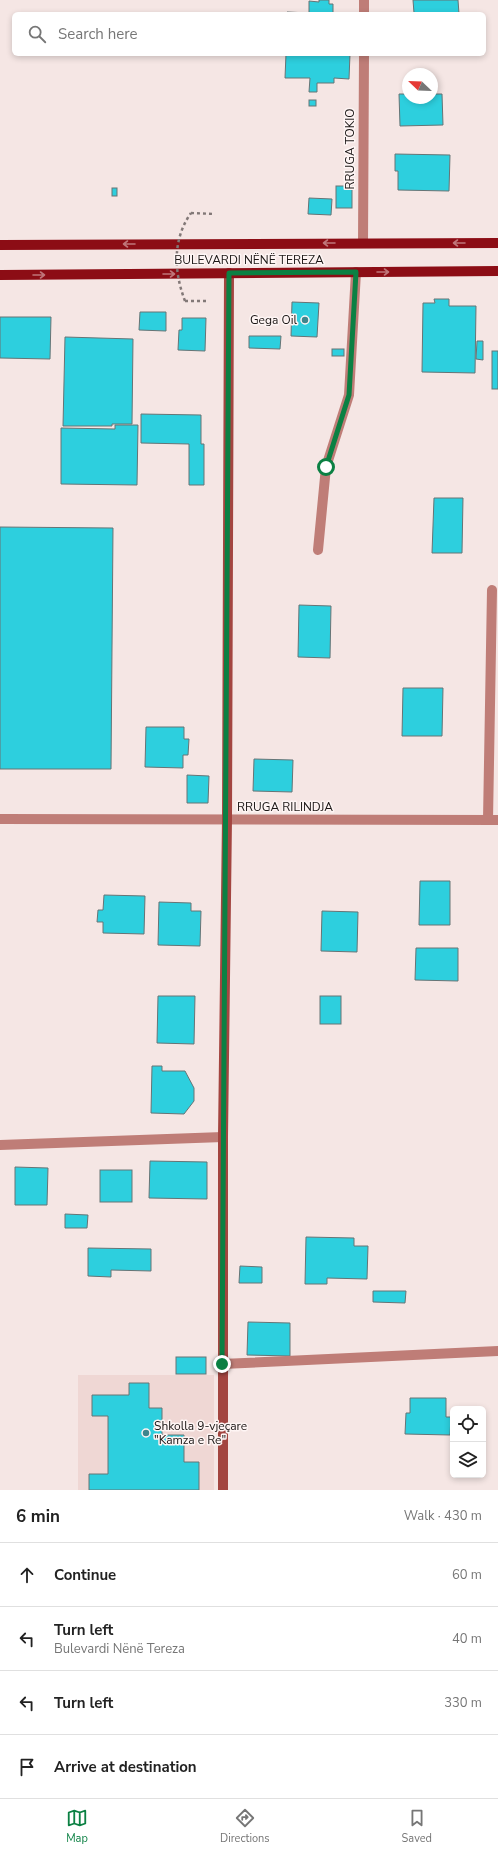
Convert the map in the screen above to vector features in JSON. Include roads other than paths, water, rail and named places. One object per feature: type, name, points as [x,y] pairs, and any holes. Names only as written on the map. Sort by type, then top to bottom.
[{"type":"main road","name":"BULEVARDI NËNË TEREZA","points":[[0,245],[498,243]]},
{"type":"main road","name":"BULEVARDI NËNË TEREZA","points":[[0,275],[498,271]]},
{"type":"street","points":[[364,0],[364,12]]},
{"type":"street","name":"RRUGA TOKIO","points":[[363,243],[364,56]]},
{"type":"street","points":[[318,550],[326,467],[349,395],[356,272]]},
{"type":"street","points":[[223,1490],[223,1137],[227,819],[229,273]]},
{"type":"street","points":[[492,590],[493,820]]},
{"type":"street","name":"RRUGA RILINDJA","points":[[0,819],[493,820]]},
{"type":"street","points":[[0,1145],[223,1137]]},
{"type":"street","points":[[222,1364],[498,1351]]},
{"type":"place","name":"Gega Oil","points":[[305,320]]},
{"type":"place","name":"Shkolla 9-vjeçare \"Kamza e Re\"","points":[[146,1433]]}]
